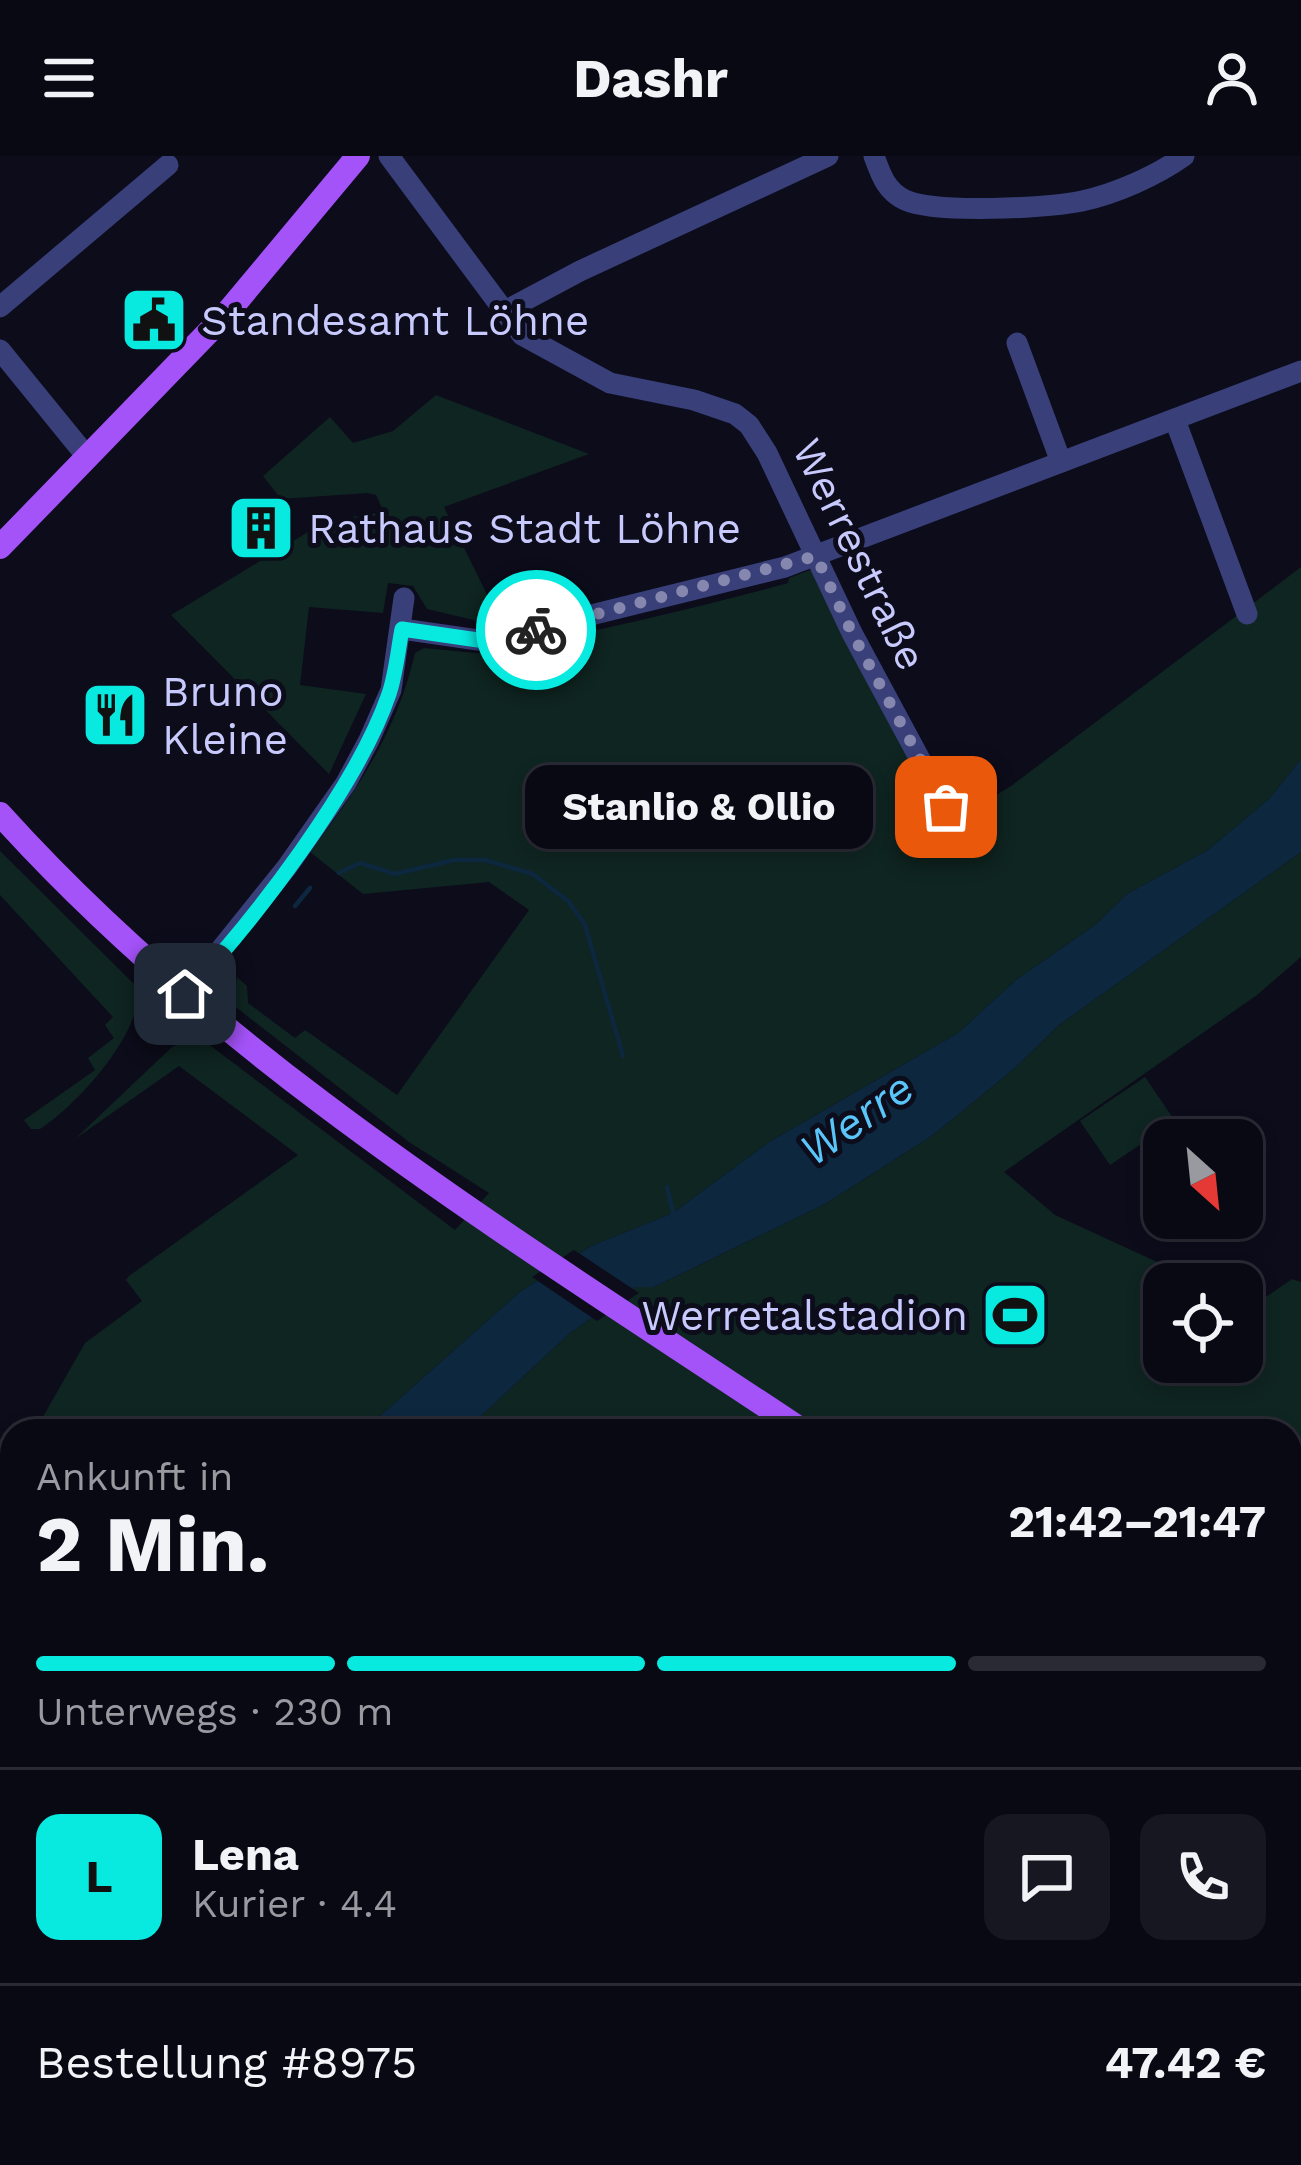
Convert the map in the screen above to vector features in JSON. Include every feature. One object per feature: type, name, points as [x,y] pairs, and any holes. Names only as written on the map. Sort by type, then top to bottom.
[{"type":"main road","points":[[0,547],[257,280],[358,156]]},
{"type":"main road","points":[[0,814],[75,893],[185,994],[328,1108],[784,1419]]},
{"type":"street","name":"Werrestraße","points":[[389,156],[503,312],[537,346],[610,383],[717,406],[749,425],[767,453],[852,633],[951,817]]},
{"type":"street","points":[[503,312],[580,271],[828,156]]},
{"type":"street","points":[[874,156],[883,181],[895,193],[922,205],[949,208],[1079,202],[1184,156]]},
{"type":"street","points":[[0,307],[168,165]]},
{"type":"street","points":[[1017,344],[1061,462]]},
{"type":"street","points":[[0,350],[88,458]]},
{"type":"street","points":[[402,629],[478,640],[502,637],[698,590],[816,556],[1301,371]]},
{"type":"street","points":[[1174,420],[1247,614]]},
{"type":"street","points":[[185,994],[273,885],[346,783],[391,690],[404,598]]},
{"type":"green space","points":[[436,395],[589,454],[444,507],[503,627],[427,609],[413,586],[388,583],[383,613],[309,607],[300,685],[366,694],[329,774],[171,615],[326,521],[376,513],[382,508],[376,495],[281,499],[263,476],[330,417],[353,443],[393,431]]},
{"type":"green space","points":[[1301,567],[1301,759],[1270,798],[1208,850],[1127,894],[1095,925],[1016,980],[958,1033],[769,1142],[673,1213],[591,1246],[520,1292],[377,1419],[42,1419],[85,1343],[142,1301],[126,1280],[129,1276],[298,1155],[179,1066],[75,1139],[172,1047],[190,1039],[203,1040],[455,1230],[489,1193],[409,1142],[233,1005],[237,977],[247,986],[248,1003],[295,1038],[305,1030],[397,1095],[529,910],[489,882],[363,894],[310,852],[387,734],[415,653],[424,648],[496,655],[494,649],[642,620],[788,583],[789,578],[813,569],[949,823],[1011,786]]},
{"type":"green space","points":[[0,851],[138,988],[130,1026],[119,1046],[88,1086],[40,1129],[31,1129],[24,1120],[95,1070],[88,1058],[114,1038],[105,1025],[113,1017],[0,895]]},
{"type":"green space","points":[[1301,852],[1301,957],[1257,995],[1004,1172],[1055,1215],[1159,1263],[1143,1263],[1143,1383],[1263,1383],[1263,1299],[1292,1279],[1301,1282],[1301,1419],[478,1419],[570,1333],[636,1287],[654,1287],[825,1204],[933,1135],[1059,1025]]},
{"type":"green space","points":[[1145,1077],[1174,1119],[1143,1119],[1143,1143],[1110,1165],[1080,1121]]},
{"type":"water","name":"Werre","points":[[1301,759],[1301,852],[1059,1025],[933,1135],[825,1204],[654,1287],[636,1287],[570,1333],[478,1419],[377,1419],[520,1292],[591,1246],[673,1213],[769,1142],[958,1033],[1016,980],[1095,925],[1127,894],[1208,850],[1270,798]]},
{"type":"pier","points":[[574,1250],[639,1293],[597,1321],[532,1277]]},
{"type":"waterway","points":[[339,873],[360,863],[395,874],[454,860],[485,860],[533,874],[569,902],[585,925],[623,1056]]},
{"type":"waterway","points":[[295,906],[310,888]]},
{"type":"waterway","points":[[667,1187],[674,1217]]},
{"type":"way so far","points":[[536,630],[816,556],[946,807]]},
{"type":"place","name":"Standesamt Löhne","points":[[154,320]]},
{"type":"place","name":"Rathaus Stadt Löhne","points":[[261,528]]},
{"type":"place","name":"Bruno Kleine","points":[[115,715]]},
{"type":"place","name":"Stanlio & Ollio","points":[[946,807]]},
{"type":"place","name":"Werretalstadion","points":[[1015,1315]]},
{"type":"route","points":[[185,994],[259,903],[346,783],[391,690],[402,629],[478,640],[536,630]]}]
